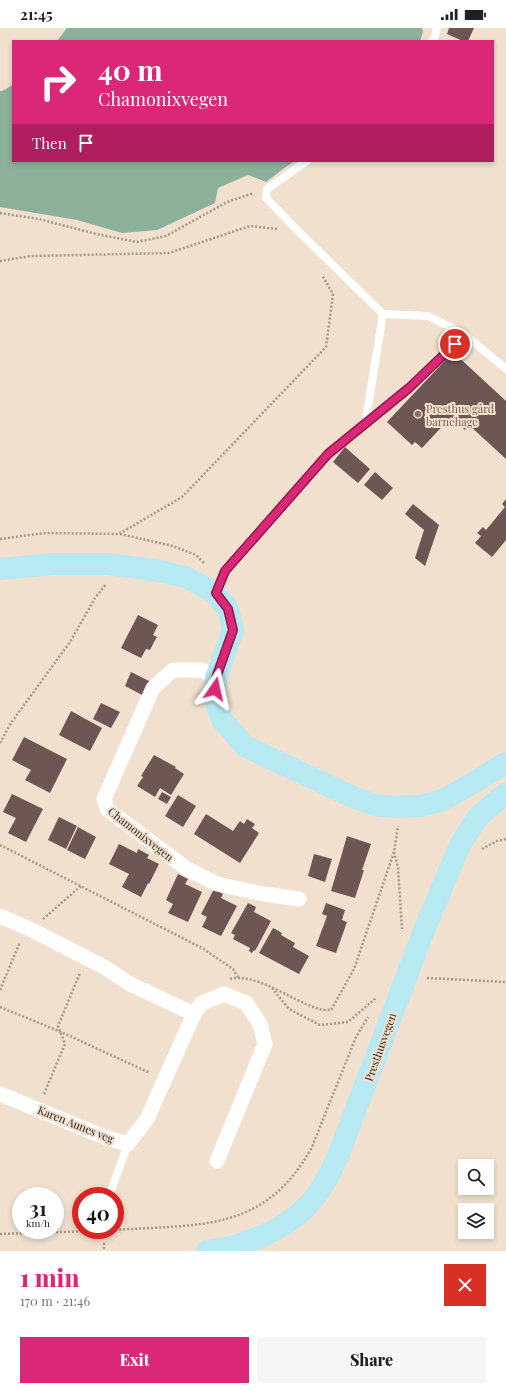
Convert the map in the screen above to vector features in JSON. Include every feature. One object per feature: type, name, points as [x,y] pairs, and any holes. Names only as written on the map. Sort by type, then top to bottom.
[{"type":"street","points":[[0,569],[54,564],[107,564],[155,570],[218,586],[228,609],[233,630],[216,678],[215,700],[222,720],[245,746],[348,795],[374,805],[394,807],[420,806],[440,800],[456,793],[506,763]]},
{"type":"street","name":"Chamonixvegen","points":[[216,678],[202,670],[173,670],[153,688],[104,799],[107,809],[187,869],[217,884],[264,894],[299,899]]},
{"type":"street","name":"Presthusvegen","points":[[207,1251],[234,1246],[267,1233],[291,1220],[309,1204],[318,1192],[338,1156],[416,950],[460,845],[478,818],[506,793]]},
{"type":"street","points":[[0,916],[32,930],[104,967],[130,984],[194,1014]]},
{"type":"street","name":"Karen Aunes veg","points":[[0,1094],[107,1138],[128,1144],[147,1119],[194,1014],[202,1003],[224,994],[246,1003],[260,1024],[264,1044],[217,1161]]},
{"type":"lane","points":[[433,40],[437,28]]},
{"type":"lane","points":[[306,162],[268,189],[266,198],[383,314],[428,316],[464,334],[506,369]]},
{"type":"lane","points":[[365,425],[383,314]]},
{"type":"lane","points":[[218,586],[225,571],[328,454],[409,388],[464,334]]},
{"type":"lane","points":[[113,1187],[128,1144]]},
{"type":"path","points":[[0,213],[39,219],[96,234],[137,242],[166,236],[227,202],[268,189]]},
{"type":"path","points":[[0,260],[31,256],[169,253],[250,226],[297,230]]},
{"type":"path","points":[[119,534],[182,497],[326,347],[333,294],[319,268]]},
{"type":"path","points":[[0,539],[45,533],[119,534],[173,546],[196,555],[218,586]]},
{"type":"path","points":[[0,743],[11,723],[70,642],[95,598],[105,585],[109,577],[107,564]]},
{"type":"path","points":[[225,980],[238,977],[271,986],[291,997],[319,1009],[331,1010],[354,969],[394,852],[398,825]]},
{"type":"path","points":[[0,845],[202,948],[234,968],[238,977]]},
{"type":"path","points":[[394,852],[398,867],[402,935]]},
{"type":"path","points":[[43,1094],[65,1044],[58,1026],[86,958]]},
{"type":"path","points":[[422,978],[506,982]]},
{"type":"path","points":[[271,986],[289,1009],[320,1025],[348,1022],[378,998],[375,1005]]},
{"type":"path","points":[[0,1007],[61,1032],[149,1072]]},
{"type":"path","points":[[124,1229],[203,1224],[223,1220],[256,1208],[279,1190],[303,1164],[312,1147],[356,1037],[372,1012]]},
{"type":"path","points":[[0,1234],[72,1231]]},
{"type":"green space","points":[[67,28],[422,28],[423,32],[420,40],[58,40]]},
{"type":"green space","points":[[12,86],[12,162],[293,162],[266,182],[248,175],[218,188],[215,203],[157,230],[122,233],[77,220],[0,207],[0,91]]},
{"type":"building","points":[[449,28],[474,28],[468,40],[461,40],[447,34]]},
{"type":"building","points":[[453,352],[506,401],[506,459],[469,425],[465,430],[451,417],[422,448],[415,442],[412,445],[387,422]]},
{"type":"building","points":[[345,447],[370,469],[358,483],[333,462]]},
{"type":"building","points":[[375,472],[393,488],[382,500],[364,485]]},
{"type":"building","points":[[506,499],[506,540],[492,557],[475,543],[481,536],[477,533],[483,527],[486,530],[505,507],[502,504]]},
{"type":"building","points":[[413,504],[439,525],[425,566],[415,558],[424,530],[405,514]]},
{"type":"building","points":[[138,615],[158,625],[153,635],[157,637],[150,650],[146,649],[141,658],[121,648]]},
{"type":"building","points":[[131,672],[151,682],[144,696],[125,686]]},
{"type":"building","points":[[101,703],[120,712],[111,728],[93,719]]},
{"type":"building","points":[[71,711],[102,728],[90,751],[59,735]]},
{"type":"building","points":[[24,737],[67,759],[50,793],[25,780],[31,770],[12,760]]},
{"type":"building","points":[[154,755],[176,767],[175,768],[184,774],[171,795],[160,788],[155,797],[137,786],[143,777],[141,776]]},
{"type":"building","points":[[162,792],[171,797],[167,804],[158,799]]},
{"type":"building","points":[[12,794],[43,809],[26,842],[8,833],[16,818],[3,812]]},
{"type":"building","points":[[178,795],[196,806],[183,827],[165,816]]},
{"type":"building","points":[[206,814],[233,831],[240,821],[244,824],[247,819],[255,824],[252,828],[259,833],[240,863],[194,834]]},
{"type":"building","points":[[59,817],[77,826],[66,849],[48,840]]},
{"type":"building","points":[[78,827],[96,837],[85,859],[67,850]]},
{"type":"building","points":[[347,836],[371,844],[362,870],[364,870],[355,898],[331,891]]},
{"type":"building","points":[[119,844],[137,853],[138,849],[149,855],[147,858],[159,864],[141,897],[122,887],[129,874],[109,864]]},
{"type":"building","points":[[314,854],[332,859],[325,882],[308,876]]},
{"type":"building","points":[[178,874],[188,879],[185,884],[202,892],[188,922],[168,913],[173,904],[166,900]]},
{"type":"building","points":[[214,889],[223,894],[221,898],[237,906],[221,936],[202,927],[207,917],[201,914]]},
{"type":"building","points":[[248,903],[256,907],[254,912],[271,921],[255,951],[254,950],[252,953],[249,951],[250,948],[233,939],[235,935],[231,933]]},
{"type":"building","points":[[326,903],[345,910],[342,920],[347,922],[336,953],[316,946],[327,916],[322,914]]},
{"type":"building","points":[[273,928],[282,933],[281,935],[295,943],[293,947],[309,956],[299,974],[259,953]]},
{"type":"place","name":"Presthus gård barnehage","points":[[418,414]]},
{"type":"route","points":[[215,689],[216,678],[233,630],[228,609],[216,593],[225,571],[328,454],[409,388],[455,344]]}]
